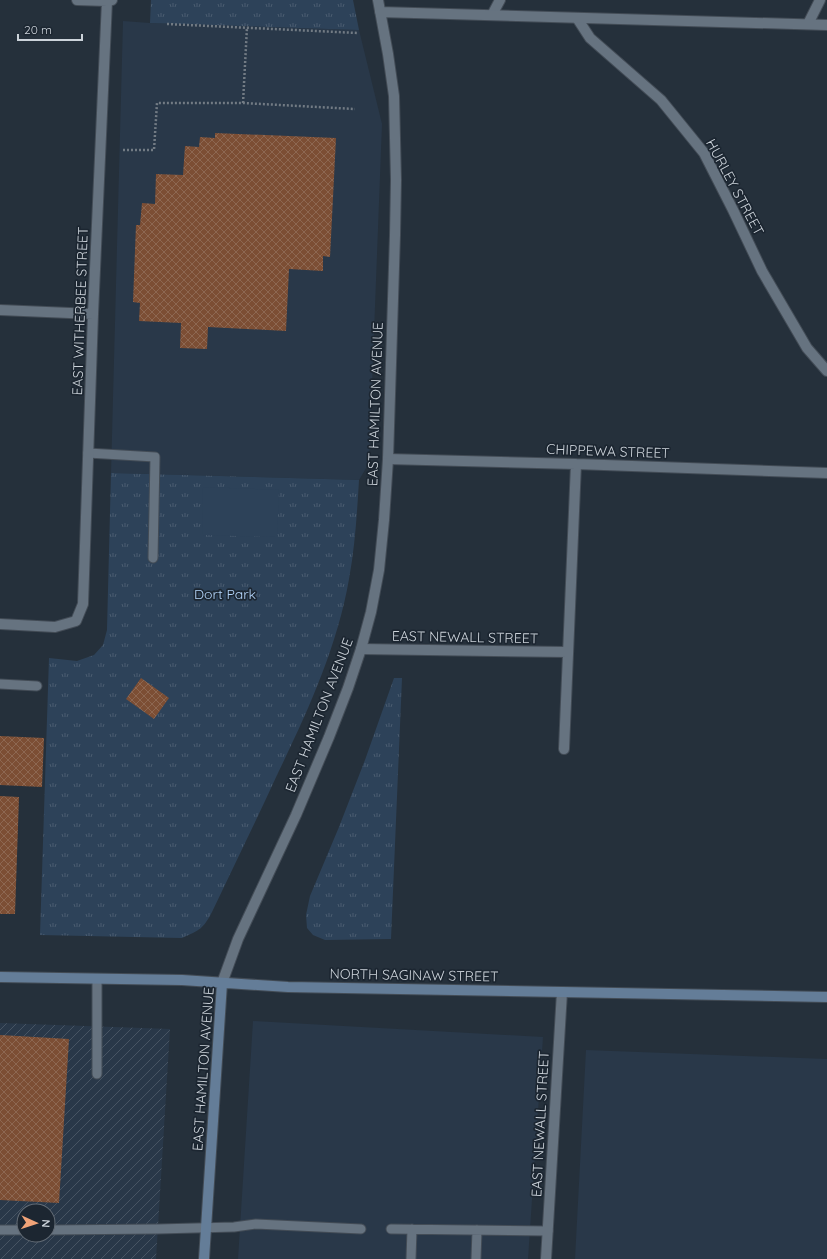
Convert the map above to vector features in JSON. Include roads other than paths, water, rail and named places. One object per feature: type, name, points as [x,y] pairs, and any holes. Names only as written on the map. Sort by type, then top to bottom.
[{"type":"main road","name":"NORTH SAGINAW STREET","points":[[0,977],[182,980],[296,987],[827,997]]},
{"type":"main road","name":"EAST HAMILTON AVENUE","points":[[204,1259],[222,983]]},
{"type":"street","points":[[77,0],[110,1]]},
{"type":"street","name":"EAST HAMILTON AVENUE","points":[[222,983],[238,939],[296,815],[348,688],[371,612],[379,570],[388,459],[395,236],[396,140],[394,96],[378,0]]},
{"type":"street","points":[[492,15],[500,0]]},
{"type":"street","points":[[808,24],[820,0]]},
{"type":"street","name":"EAST WITHERBEE STREET","points":[[0,624],[55,627],[76,621],[82,604],[94,314],[110,1]]},
{"type":"street","points":[[380,12],[827,25]]},
{"type":"street","name":"HURLEY STREET","points":[[577,18],[590,38],[662,100],[704,153],[762,271],[808,348],[827,372]]},
{"type":"street","points":[[0,310],[94,314]]},
{"type":"street","name":"CHIPPEWA STREET","points":[[388,459],[827,473]]},
{"type":"street","points":[[564,749],[576,464]]},
{"type":"street","name":"EAST NEWALL STREET","points":[[361,649],[568,652]]},
{"type":"street","name":"EAST NEWALL STREET","points":[[546,1259],[562,992]]},
{"type":"lane","points":[[88,453],[155,457],[153,558]]},
{"type":"lane","points":[[0,684],[37,686]]},
{"type":"lane","points":[[97,979],[97,1074]]},
{"type":"lane","points":[[56,1230],[206,1228],[256,1224],[361,1229]]},
{"type":"lane","points":[[391,1229],[548,1231]]},
{"type":"lane","points":[[411,1259],[412,1229]]},
{"type":"lane","points":[[0,1230],[16,1230]]},
{"type":"lane","points":[[476,1259],[477,1230]]},
{"type":"park label","name":"Dort Park","points":[[225,594]]}]
